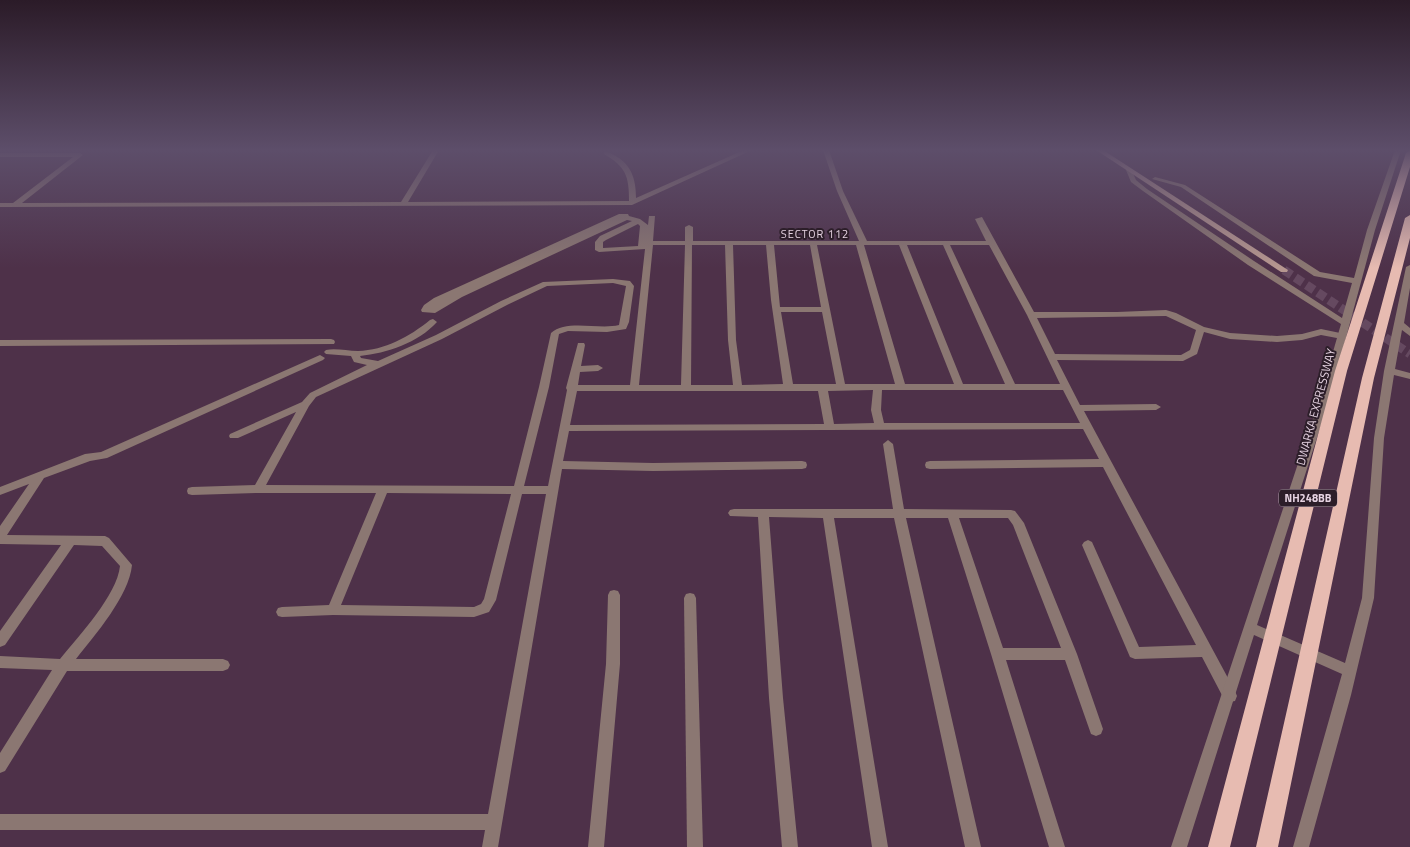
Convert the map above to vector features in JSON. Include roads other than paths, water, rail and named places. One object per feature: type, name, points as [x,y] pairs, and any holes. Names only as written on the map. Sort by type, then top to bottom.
[{"type":"highway","name":"DWARKA EXPRESSWAY","points":[[1219,847],[1341,371],[1398,190]]},
{"type":"highway","name":"NH248BB","points":[[1267,847],[1368,378],[1410,218]]},
{"type":"main road","points":[[1160,190],[1288,269],[1171,190]]},
{"type":"street","points":[[16,204],[35,190]]},
{"type":"street","points":[[404,203],[412,190]]},
{"type":"street","points":[[632,190],[633,202]]},
{"type":"street","points":[[0,204],[633,202],[662,190]]},
{"type":"street","points":[[839,190],[861,243],[900,387]]},
{"type":"street","points":[[1144,190],[1251,263],[1346,324]]},
{"type":"street","points":[[1188,190],[1317,274],[1358,281]]},
{"type":"street","points":[[1179,847],[1230,696],[1322,407],[1371,230],[1385,190]]},
{"type":"street","points":[[440,337],[438,328],[433,322],[429,311],[425,310],[434,301],[471,287],[619,216],[638,221],[645,227],[642,247],[640,249],[599,250],[599,242],[603,238],[638,221]]},
{"type":"street","points":[[634,388],[652,218]]},
{"type":"street","points":[[979,219],[1230,696]]},
{"type":"street","points":[[686,388],[689,227]]},
{"type":"street","points":[[945,242],[1012,388]]},
{"type":"street","points":[[650,243],[990,243]]},
{"type":"street","points":[[729,243],[732,340],[738,388]]},
{"type":"street","points":[[770,243],[788,386]]},
{"type":"street","points":[[902,243],[960,388]]},
{"type":"street","points":[[813,244],[841,387]]},
{"type":"street","points":[[1301,847],[1350,671],[1368,598],[1379,438],[1389,371],[1410,267]]},
{"type":"street","points":[[258,489],[305,404],[313,395],[440,337],[504,303],[546,284],[613,281],[627,283],[630,286],[626,322],[623,327],[610,330],[564,329],[555,333],[544,387],[490,600],[485,608],[474,612],[333,610],[282,612]]},
{"type":"street","points":[[777,310],[825,309]]},
{"type":"street","points":[[1030,315],[1117,316],[1166,313],[1201,330],[1230,336],[1277,339],[1302,337],[1321,332],[1342,336]]},
{"type":"street","points":[[0,342],[354,353],[399,344],[417,335],[433,322]]},
{"type":"street","points":[[1399,323],[1410,333]]},
{"type":"street","points":[[1051,357],[1183,358],[1194,352],[1201,330]]},
{"type":"street","points":[[490,847],[580,345]]},
{"type":"street","points":[[0,491],[89,457],[103,454],[326,351]]},
{"type":"street","points":[[354,353],[356,360],[379,364]]},
{"type":"street","points":[[575,369],[598,368]]},
{"type":"street","points":[[1389,371],[1410,376]]},
{"type":"street","points":[[571,388],[738,388],[788,386],[1066,387]]},
{"type":"street","points":[[822,387],[830,426]]},
{"type":"street","points":[[878,387],[876,410],[879,426]]},
{"type":"street","points":[[234,436],[305,404]]},
{"type":"street","points":[[1077,408],[1156,407]]},
{"type":"street","points":[[565,428],[1087,426]]},
{"type":"street","points":[[888,444],[899,514],[973,847]]},
{"type":"street","points":[[930,465],[1107,463]]},
{"type":"street","points":[[557,465],[653,467],[802,465]]},
{"type":"street","points":[[0,766],[63,665],[118,591],[127,570],[126,565],[105,541],[2,544],[1,536],[4,529],[41,475]]},
{"type":"street","points":[[192,490],[553,490]]},
{"type":"street","points":[[333,610],[383,490]]},
{"type":"street","points":[[952,512],[1057,847]]},
{"type":"street","points":[[734,513],[899,514],[952,512],[1007,513],[1015,517],[1070,654],[1096,729]]},
{"type":"street","points":[[763,513],[776,698],[790,847]]},
{"type":"street","points":[[828,513],[880,847]]},
{"type":"street","points":[[0,641],[70,542]]},
{"type":"street","points":[[1088,545],[1135,653],[1205,651]]},
{"type":"street","points":[[596,847],[613,664],[614,595]]},
{"type":"street","points":[[690,598],[695,847]]},
{"type":"street","points":[[1251,628],[1350,671]]},
{"type":"street","points":[[998,654],[1070,654]]},
{"type":"street","points":[[0,662],[63,665],[223,665]]},
{"type":"street","points":[[0,822],[495,822]]},
{"type":"tunnel","points":[[1284,270],[1410,354]]},
{"type":"district","name":"SECTOR 112","points":[[815,234]]}]
